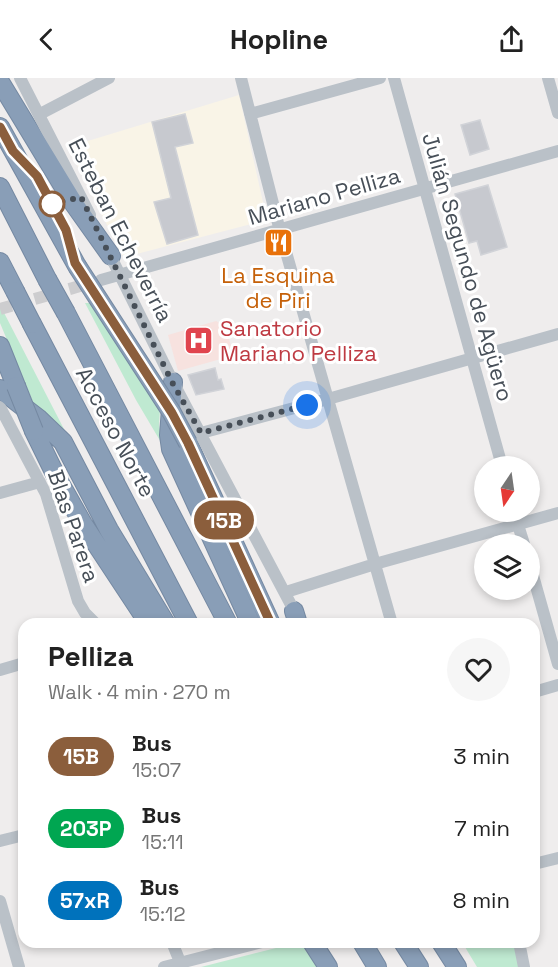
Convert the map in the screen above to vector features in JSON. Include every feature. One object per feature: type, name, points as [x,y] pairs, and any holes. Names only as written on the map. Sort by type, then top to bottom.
[{"type":"highway","points":[[0,82],[74,204],[111,256]]},
{"type":"highway","points":[[0,127],[77,266],[172,413],[194,438],[269,618]]},
{"type":"highway","name":"Acceso Norte","points":[[0,188],[225,618]]},
{"type":"highway","name":"Acceso Norte","points":[[0,262],[186,618]]},
{"type":"highway","points":[[0,346],[8,388],[34,431],[83,524],[145,618]]},
{"type":"highway","points":[[172,382],[169,435],[171,449],[248,618]]},
{"type":"highway","points":[[8,388],[63,442],[109,530],[162,618]]},
{"type":"highway","points":[[316,948],[328,967]]},
{"type":"highway","points":[[326,948],[337,967]]},
{"type":"highway","points":[[366,948],[377,967]]},
{"type":"highway","points":[[407,948],[419,967]]},
{"type":"highway","points":[[445,948],[457,967]]},
{"type":"highway","points":[[457,948],[468,967]]},
{"type":"street","name":"Esteban Echeverría","points":[[20,78],[172,382],[194,438],[286,592],[297,618]]},
{"type":"street","points":[[40,114],[109,78]]},
{"type":"street","points":[[241,78],[280,231],[390,618]]},
{"type":"street","points":[[250,114],[380,78]]},
{"type":"street","name":"Julián Segundo de Agüero","points":[[394,78],[499,456]]},
{"type":"street","points":[[548,78],[558,113]]},
{"type":"street","name":"Mariano Pelliza","points":[[101,280],[558,151]]},
{"type":"street","points":[[194,438],[558,334]]},
{"type":"street","name":"Blas Parera","points":[[0,407],[40,482],[50,506],[78,601],[89,618]]},
{"type":"street","points":[[0,493],[40,482]]},
{"type":"street","points":[[540,515],[558,513]]},
{"type":"street","points":[[286,592],[504,522]]},
{"type":"street","points":[[540,600],[558,664]]},
{"type":"street","points":[[78,601],[82,618]]},
{"type":"street","points":[[0,670],[18,665]]},
{"type":"street","points":[[540,690],[558,685]]},
{"type":"street","points":[[0,842],[18,837]]},
{"type":"street","points":[[540,862],[558,858]]},
{"type":"street","points":[[0,902],[19,967]]},
{"type":"street","points":[[176,948],[181,965]]},
{"type":"street","points":[[164,967],[181,965],[241,948]]},
{"type":"street","points":[[520,948],[524,967]]},
{"type":"shaded area","points":[[239,95],[267,220],[129,256],[122,255],[68,147]]},
{"type":"shaded area","name":"Sanatorio Mariano Pelliza","points":[[216,321],[225,326],[231,346],[228,357],[178,371],[168,335]]},
{"type":"green space","points":[[85,303],[90,303],[160,409],[159,425],[162,444],[136,400]]},
{"type":"green space","points":[[0,305],[99,497],[35,407],[0,323]]},
{"type":"green space","points":[[276,948],[304,948],[317,967],[201,967]]},
{"type":"green space","points":[[466,948],[516,948],[520,967],[477,967]]},
{"type":"building","points":[[185,114],[193,143],[175,147],[198,235],[167,244],[154,202],[171,198],[152,122]]},
{"type":"building","points":[[480,120],[489,149],[470,155],[461,125]]},
{"type":"building","points":[[488,185],[507,247],[481,255],[477,241],[469,243],[455,194]]},
{"type":"building","points":[[215,368],[218,380],[221,379],[224,389],[196,395],[188,375]]},
{"type":"tunnel","points":[[0,309],[94,282]]},
{"type":"bus line","name":"15B","points":[[0,127],[13,151],[37,176],[66,230],[75,263],[172,413],[201,468],[268,618]]},
{"type":"place","name":"La Esquina de Piri","points":[[278,243]]},
{"type":"place","name":"Sanatorio Mariano Pelliza","points":[[199,341]]},
{"type":"route","points":[[52,204],[81,197],[172,382],[201,433],[307,405]]}]
